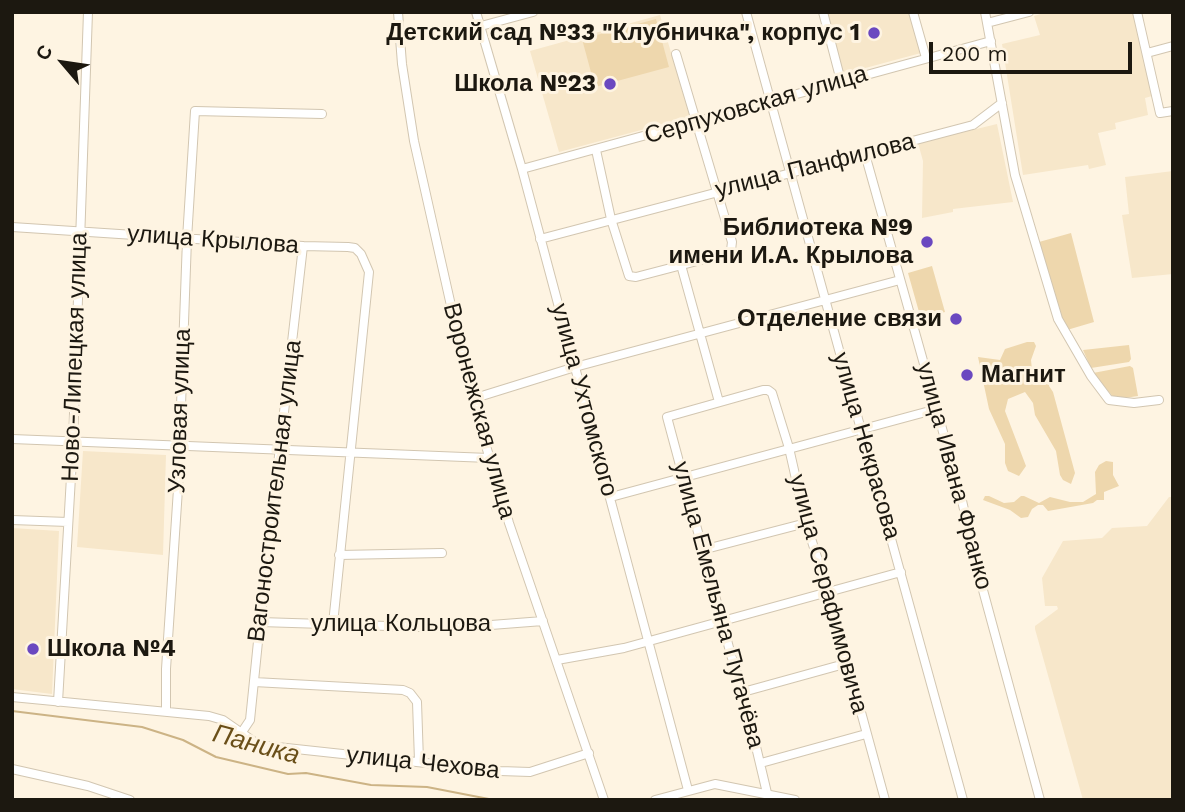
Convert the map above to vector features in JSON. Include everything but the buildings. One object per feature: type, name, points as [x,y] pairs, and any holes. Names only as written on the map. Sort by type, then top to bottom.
[{"type":"street","name":"Ново-Липецкая улица","points":[[58,702],[73,442],[88,12]]},
{"type":"street","name":"Воронежская улица","points":[[398,12],[402,64],[414,141],[472,399],[489,458],[604,800]]},
{"type":"street","name":"улица Ухтомского","points":[[476,12],[522,169],[688,790]]},
{"type":"street","points":[[481,26],[533,12]]},
{"type":"street","name":"улица Некрасова","points":[[746,12],[963,800]]},
{"type":"street","points":[[823,12],[841,81]]},
{"type":"street","points":[[913,12],[926,58]]},
{"type":"street","points":[[985,12],[1015,175],[1052,303],[1063,330],[1091,376],[1110,400],[1134,403],[1159,400]]},
{"type":"street","points":[[987,23],[1029,12]]},
{"type":"street","points":[[1137,12],[1160,113],[1173,111]]},
{"type":"street","name":"Серпуховская улица","points":[[522,169],[991,41]]},
{"type":"street","points":[[1147,53],[1173,46]]},
{"type":"street","points":[[596,150],[611,219],[629,276],[636,277],[731,250],[732,242],[676,54]]},
{"type":"street","name":"улица Панфилова","points":[[540,239],[973,125],[1002,103]]},
{"type":"street","name":"Узловая улица","points":[[166,711],[195,111],[322,114]]},
{"type":"street","name":"улица Ивана Франко","points":[[864,154],[937,409],[1040,800]]},
{"type":"street","name":"улица Крылова","points":[[12,227],[355,248],[366,261],[369,272],[349,454]]},
{"type":"street","name":"Вагоностроительная улица","points":[[242,732],[250,720],[303,246]]},
{"type":"street","points":[[681,265],[719,402]]},
{"type":"street","points":[[472,399],[575,367],[900,280]]},
{"type":"street","name":"улица Серафимовича","points":[[719,402],[768,390],[772,393],[885,800]]},
{"type":"street","name":"улица Емельяна Пугачёва","points":[[719,402],[667,417],[721,621],[743,692],[767,793]]},
{"type":"street","points":[[611,497],[937,409]]},
{"type":"street","points":[[12,439],[279,452],[489,458]]},
{"type":"street","points":[[333,624],[349,454]]},
{"type":"street","points":[[12,520],[68,522]]},
{"type":"street","points":[[702,550],[806,523]]},
{"type":"street","points":[[340,555],[442,553]]},
{"type":"street","points":[[557,660],[603,653],[901,572]]},
{"type":"street","name":"улица Кольцова","points":[[260,622],[452,628],[543,621]]},
{"type":"street","points":[[743,692],[848,663]]},
{"type":"street","points":[[254,682],[403,690],[410,693],[416,702],[419,761]]},
{"type":"street","name":"улица Чехова","points":[[12,697],[216,718],[259,745],[500,771],[530,772],[589,753]]},
{"type":"street","points":[[761,763],[866,734]]},
{"type":"street","points":[[12,769],[88,786],[130,800]]},
{"type":"street","points":[[655,800],[688,790],[724,784],[795,800]]},
{"type":"shaded area","name":"Детский сад №33 \"Клубничка\", корпус 1","points":[[827,12],[911,12],[921,53],[843,74]]},
{"type":"shaded area","points":[[1047,12],[1133,12],[1152,96],[1145,98],[1148,115],[1115,123],[1116,129],[1098,133],[1106,165],[1089,169],[1088,165],[1023,175],[1002,44],[1040,35],[1034,16]]},
{"type":"shaded area","name":"Школа №23","points":[[660,15],[690,117],[559,152],[530,51]]},
{"type":"shaded area","points":[[656,19],[669,67],[595,87],[582,39]]},
{"type":"shaded area","points":[[997,124],[1013,202],[953,209],[953,212],[922,218],[923,161],[918,143]]},
{"type":"shaded area","points":[[1173,171],[1173,274],[1132,278],[1122,215],[1129,214],[1125,177]]},
{"type":"shaded area","points":[[1071,233],[1094,322],[1067,330],[1039,242]]},
{"type":"shaded area","points":[[932,266],[945,312],[921,319],[908,273]]},
{"type":"shaded area","points":[[1034,342],[1036,346],[1031,360],[1032,370],[1035,373],[1045,367],[1050,373],[1049,386],[1053,392],[1075,473],[1071,484],[1060,475],[1056,451],[1025,392],[1008,399],[1005,411],[1026,466],[1019,476],[1008,471],[1005,463],[1005,444],[989,409],[978,357],[1000,360],[1005,349]]},
{"type":"shaded area","points":[[1129,345],[1129,362],[1091,368],[1083,350]]},
{"type":"shaded area","points":[[1130,366],[1133,368],[1138,396],[1114,398],[1093,373]]},
{"type":"shaded area","points":[[83,451],[166,455],[163,555],[77,547]]},
{"type":"shaded area","points":[[1106,461],[1113,462],[1113,475],[1119,486],[1104,492],[1104,500],[1048,511],[1043,505],[1038,505],[1028,517],[1021,518],[1010,510],[983,500],[985,496],[989,496],[1004,503],[1014,502],[1024,496],[1039,503],[1050,497],[1083,502],[1096,494],[1095,472],[1099,465]]},
{"type":"shaded area","points":[[1169,497],[1173,497],[1173,800],[1083,800],[1035,629],[1035,626],[1058,609],[1057,606],[1045,606],[1042,578],[1063,541],[1102,538],[1112,528],[1147,526]]},
{"type":"shaded area","name":"Школа №4","points":[[12,528],[59,531],[52,694],[12,689]]},
{"type":"waterway","name":"Паника","points":[[12,711],[142,727],[183,740],[216,757],[288,774],[306,773],[371,785],[427,787],[494,800]]},
{"type":"place","name":"Детский сад №33 \"Клубничка\", корпус 1","points":[[874,33]]},
{"type":"place","name":"Школа №23","points":[[610,84]]},
{"type":"place","name":"Библиотека №9 имени И.А. Крылова","points":[[927,242]]},
{"type":"place","name":"Отделение связи","points":[[956,319]]},
{"type":"place","name":"Магнит","points":[[967,375]]},
{"type":"place","name":"Школа №4","points":[[33,649]]}]
